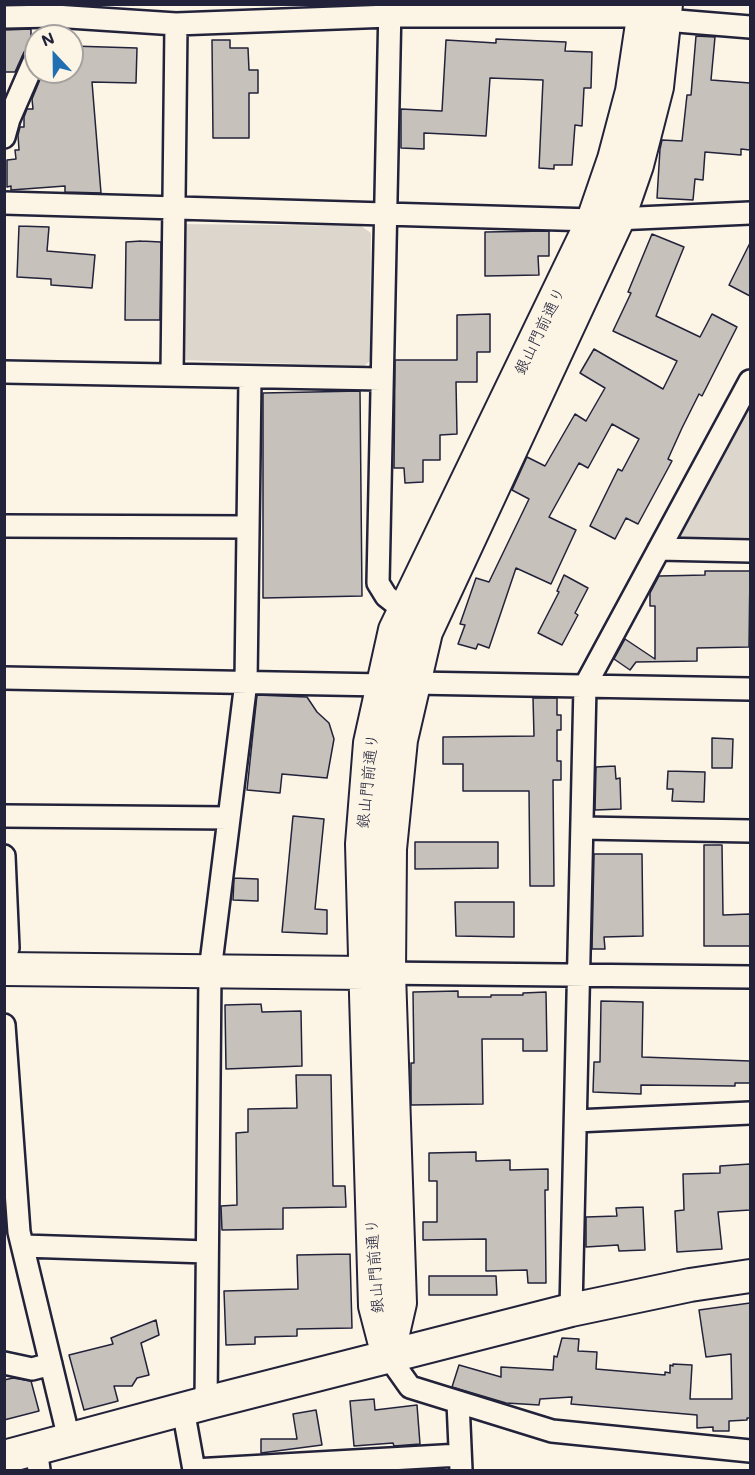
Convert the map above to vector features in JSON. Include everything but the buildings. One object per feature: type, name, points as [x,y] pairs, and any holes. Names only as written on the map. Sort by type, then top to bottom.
[{"type":"street","points":[[51,24],[57,10]]},
{"type":"street","points":[[4,17],[57,10],[176,24],[390,10],[655,11],[750,27]]},
{"type":"street","points":[[390,10],[378,583],[386,596],[405,611]]},
{"type":"street","name":"銀山門前通り","points":[[388,1356],[400,1303],[377,973],[362,844],[370,743],[395,630],[606,218],[637,165],[657,87],[655,11]]},
{"type":"street","points":[[172,375],[176,24]]},
{"type":"street","points":[[4,137],[24,84]]},
{"type":"street","points":[[4,203],[606,218],[750,213]]},
{"type":"street","name":"銀山門前通り","points":[[377,973],[401,740],[426,633],[606,218]]},
{"type":"street","points":[[4,372],[381,379]]},
{"type":"street","points":[[250,377],[246,682],[210,971],[207,1252],[194,1406],[194,1470],[460,1463],[458,1402]]},
{"type":"street","points":[[571,1310],[585,686],[750,381]]},
{"type":"street","points":[[4,526],[248,526]]},
{"type":"street","points":[[659,549],[750,551]]},
{"type":"street","points":[[4,678],[383,685]]},
{"type":"street","points":[[414,683],[750,689]]},
{"type":"street","points":[[4,816],[229,818]]},
{"type":"street","points":[[582,828],[750,831]]},
{"type":"street","points":[[4,856],[8,948],[4,958]]},
{"type":"street","points":[[4,969],[750,977]]},
{"type":"street","points":[[4,1025],[19,1232],[69,1439]]},
{"type":"street","points":[[576,1121],[750,1113]]},
{"type":"street","points":[[23,1246],[207,1252]]},
{"type":"street","points":[[4,1457],[38,1459],[69,1439],[388,1356],[571,1310],[690,1285],[750,1276]]},
{"type":"street","points":[[388,1356],[411,1387],[552,1431],[750,1451]]},
{"type":"street","points":[[4,1363],[32,1369],[51,1364]]},
{"type":"shaded area","points":[[180,224],[361,226],[371,233],[370,361],[364,366],[179,360]]},
{"type":"shaded area","points":[[750,401],[750,543],[682,542],[677,534]]}]
